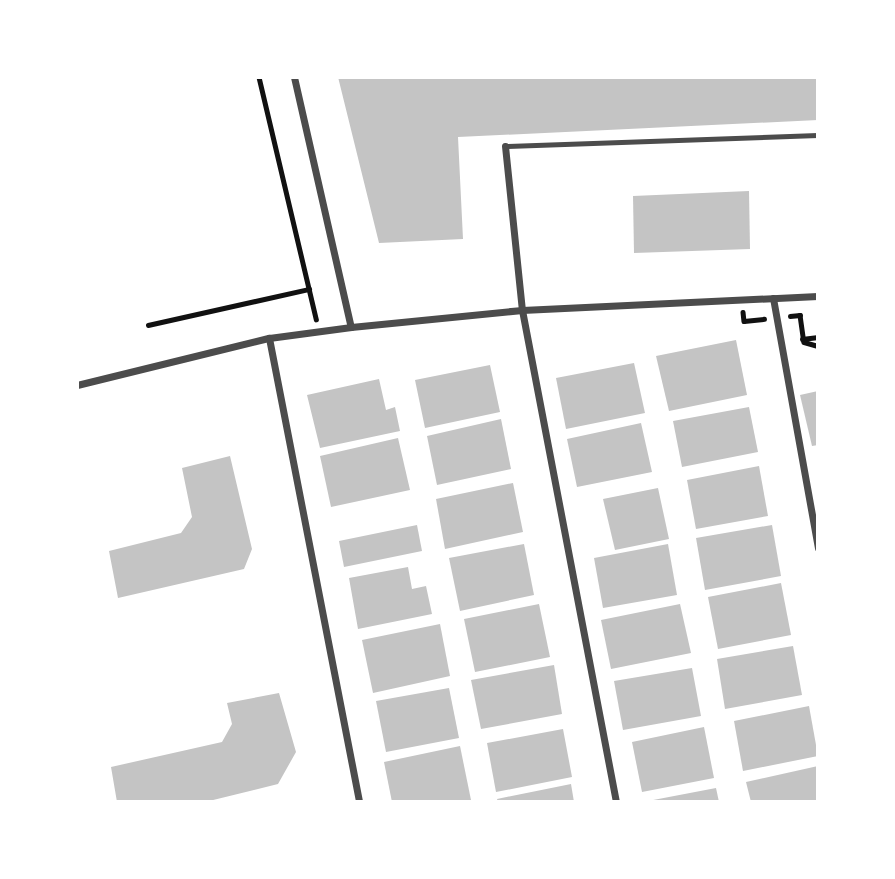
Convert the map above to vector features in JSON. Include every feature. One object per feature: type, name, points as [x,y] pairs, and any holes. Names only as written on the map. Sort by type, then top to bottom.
[{"type":"street","points":[[294,77],[351,327]]},
{"type":"street","points":[[505,146],[522,310],[616,802]]},
{"type":"street","points":[[77,385],[269,338],[351,327],[522,310],[818,296]]},
{"type":"street","points":[[772,298],[818,548]]},
{"type":"street","points":[[269,338],[359,802]]},
{"type":"lane","points":[[505,146],[818,135]]},
{"type":"path","points":[[259,77],[317,323]]},
{"type":"path","points":[[148,325],[309,289]]},
{"type":"path","points":[[788,316],[800,315],[804,339]]},
{"type":"path","points":[[791,341],[818,337]]},
{"type":"path","points":[[804,339],[811,341],[811,347],[818,346]]},
{"type":"building","points":[[338,77],[818,77],[818,120],[458,137],[463,239],[379,243]]},
{"type":"building","points":[[749,191],[750,249],[634,253],[633,196]]},
{"type":"building","points":[[736,340],[747,395],[669,411],[656,356]]},
{"type":"building","points":[[634,363],[645,413],[566,429],[556,378]]},
{"type":"building","points":[[490,365],[500,412],[425,428],[415,380]]},
{"type":"building","points":[[379,379],[386,410],[395,407],[400,431],[320,448],[307,395]]},
{"type":"building","points":[[818,391],[818,445],[812,446],[800,395]]},
{"type":"building","points":[[749,407],[758,452],[682,467],[673,421]]},
{"type":"building","points":[[501,419],[511,469],[437,485],[427,436]]},
{"type":"building","points":[[641,423],[652,472],[577,487],[567,439]]},
{"type":"building","points":[[398,438],[410,490],[331,507],[320,456]]},
{"type":"building","points":[[230,456],[252,549],[244,569],[118,598],[109,551],[181,533],[192,517],[182,468]]},
{"type":"building","points":[[759,466],[768,516],[696,529],[687,480]]},
{"type":"building","points":[[513,483],[523,532],[445,549],[436,499]]},
{"type":"building","points":[[658,488],[669,539],[615,550],[603,499]]},
{"type":"building","points":[[417,525],[422,551],[344,567],[339,541]]},
{"type":"building","points":[[772,525],[781,576],[705,590],[696,538]]},
{"type":"building","points":[[524,544],[534,595],[460,611],[449,558]]},
{"type":"building","points":[[668,544],[677,595],[603,608],[594,558]]},
{"type":"building","points":[[408,567],[412,589],[426,586],[432,614],[358,629],[349,578]]},
{"type":"building","points":[[781,583],[791,635],[718,649],[708,597]]},
{"type":"building","points":[[539,604],[550,657],[475,672],[464,619]]},
{"type":"building","points":[[680,604],[691,653],[611,669],[601,620]]},
{"type":"building","points":[[440,624],[450,676],[373,693],[362,640]]},
{"type":"building","points":[[793,646],[802,695],[725,709],[717,659]]},
{"type":"building","points":[[554,665],[562,714],[481,729],[471,680]]},
{"type":"building","points":[[692,668],[701,716],[623,730],[614,681]]},
{"type":"building","points":[[449,688],[459,738],[386,752],[376,701]]},
{"type":"building","points":[[279,693],[296,752],[278,784],[205,802],[117,802],[111,767],[222,742],[232,724],[227,703]]},
{"type":"building","points":[[809,706],[818,756],[743,771],[734,721]]},
{"type":"building","points":[[704,727],[714,778],[642,792],[632,742]]},
{"type":"building","points":[[563,729],[572,777],[496,792],[487,743]]},
{"type":"building","points":[[460,746],[471,800],[392,802],[384,762]]},
{"type":"building","points":[[818,766],[818,802],[751,802],[746,782]]},
{"type":"building","points":[[571,784],[574,802],[498,802],[497,799]]},
{"type":"building","points":[[716,788],[719,802],[648,802],[648,801]]}]
